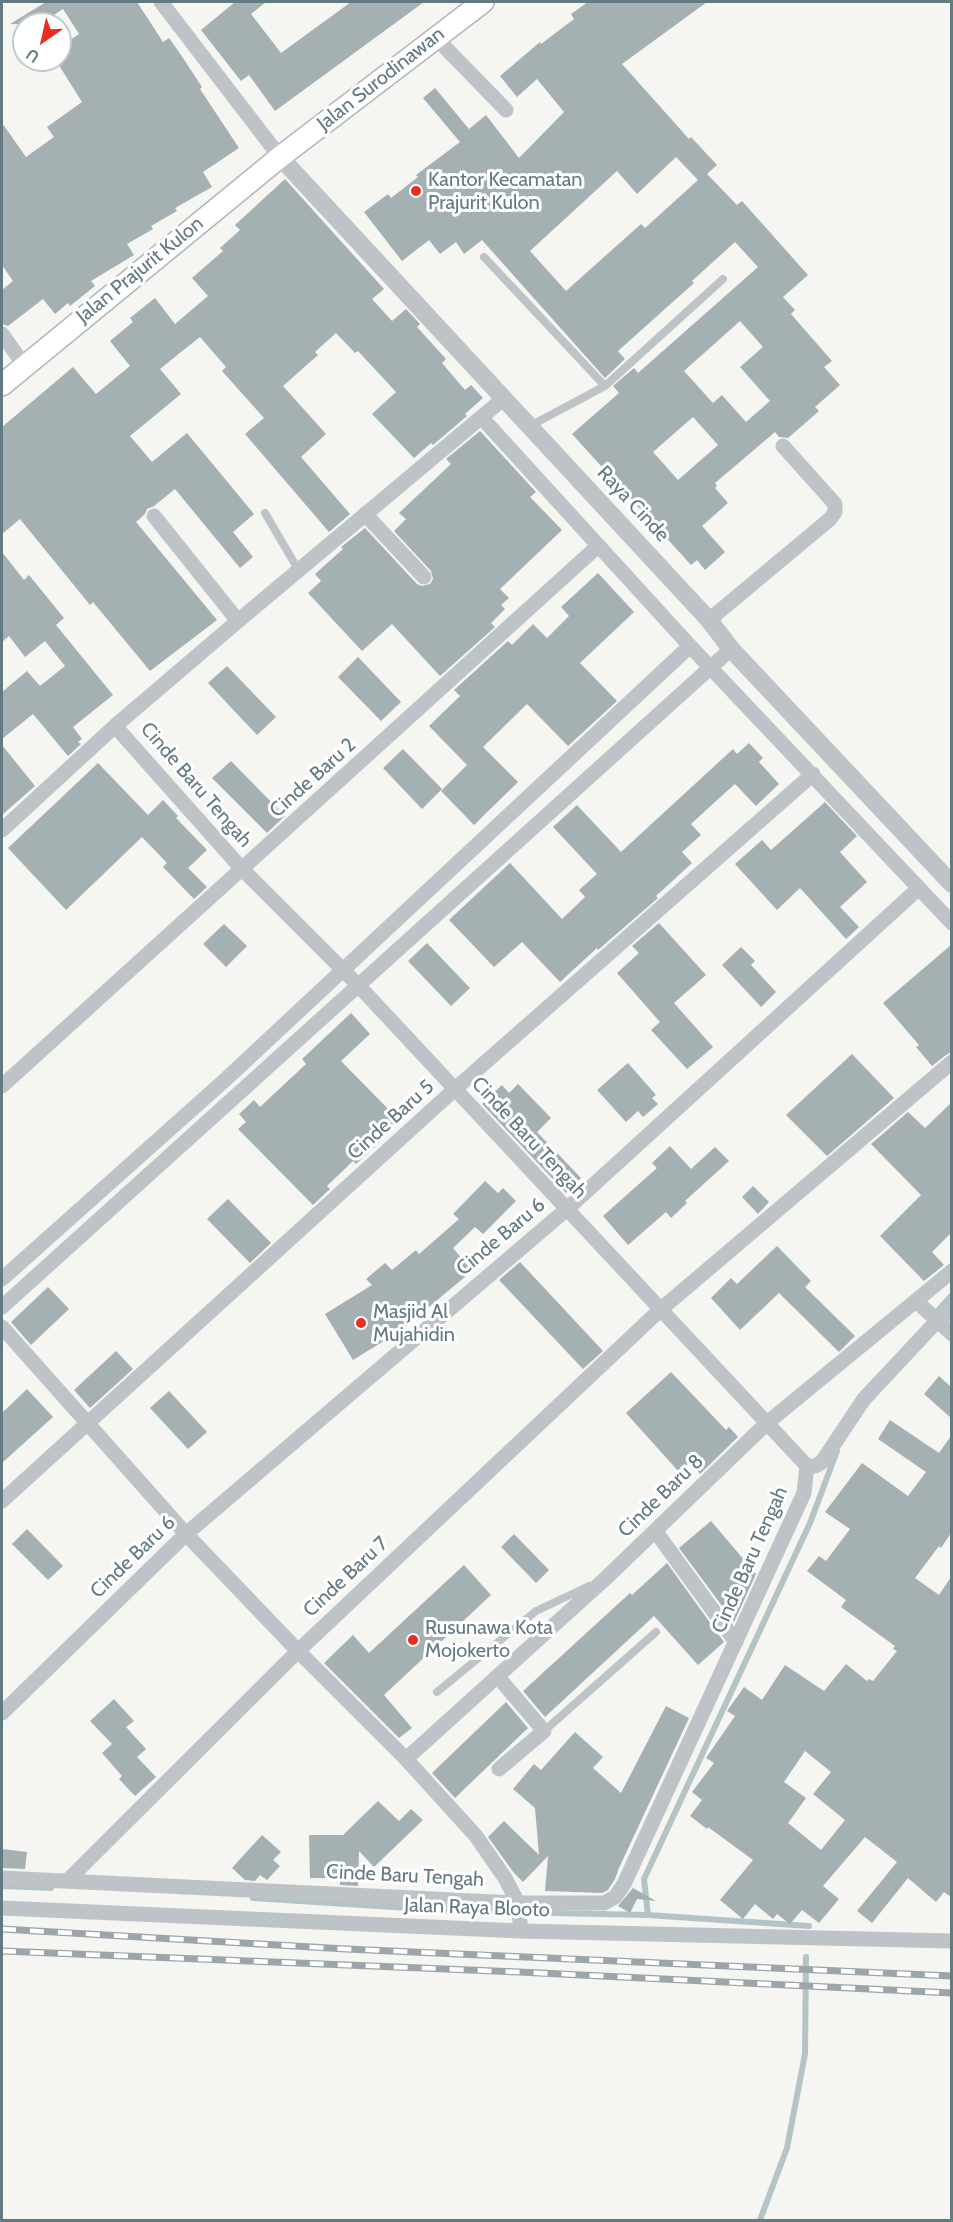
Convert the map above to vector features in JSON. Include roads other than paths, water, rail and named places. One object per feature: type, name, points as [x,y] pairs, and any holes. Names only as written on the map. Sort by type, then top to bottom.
[{"type":"main road","name":"Jalan Surodinawan","points":[[280,156],[483,2]]},
{"type":"main road","name":"Jalan Prajurit Kulon","points":[[2,385],[280,156]]},
{"type":"street","points":[[161,2],[280,156]]},
{"type":"street","points":[[435,37],[506,110]]},
{"type":"street","name":"Raya Cinde","points":[[280,156],[709,620],[729,651],[951,884]]},
{"type":"street","points":[[2,334],[24,365]]},
{"type":"street","points":[[2,830],[115,726],[503,399]]},
{"type":"street","points":[[482,418],[690,646],[951,923]]},
{"type":"street","points":[[709,620],[830,519],[835,512],[835,504],[783,446]]},
{"type":"street","points":[[365,514],[424,576]]},
{"type":"street","points":[[154,516],[238,621]]},
{"type":"street","name":"Cinde Baru 2","points":[[2,1086],[598,546]]},
{"type":"street","points":[[2,1279],[225,1080],[690,646]]},
{"type":"street","points":[[2,1307],[357,984],[729,651]]},
{"type":"street","name":"Cinde Baru Tengah","points":[[2,1878],[519,1914],[610,1901],[619,1892],[804,1493],[807,1466],[357,984],[243,870],[115,726]]},
{"type":"street","name":"Cinde Baru 5","points":[[2,1501],[455,1089],[813,774]]},
{"type":"street","name":"Cinde Baru 6","points":[[2,1713],[186,1534],[567,1209],[919,888]]},
{"type":"street","name":"Cinde Baru 7","points":[[67,1881],[298,1651],[660,1310],[951,1062]]},
{"type":"street","name":"Cinde Baru 8","points":[[406,1759],[656,1532],[767,1423],[928,1311],[951,1271]]},
{"type":"street","points":[[928,1311],[951,1309]]},
{"type":"street","points":[[928,1311],[951,1334]]},
{"type":"street","points":[[807,1466],[815,1466],[822,1462],[928,1311]]},
{"type":"street","points":[[2,1327],[186,1534],[406,1759],[476,1836],[505,1878],[519,1914]]},
{"type":"street","points":[[656,1532],[736,1642]]},
{"type":"street","points":[[498,1677],[544,1731],[499,1769]]},
{"type":"street","name":"Jalan Raya Blooto","points":[[2,1908],[519,1914],[951,1941]]},
{"type":"lane","points":[[484,257],[605,386]]},
{"type":"lane","points":[[530,427],[605,386],[723,279]]},
{"type":"lane","points":[[265,513],[299,571]]},
{"type":"lane","points":[[437,1692],[536,1611],[606,1578]]},
{"type":"lane","points":[[544,1731],[656,1632]]},
{"type":"waterway","points":[[932,1317],[952,1295]]},
{"type":"waterway","points":[[648,1915],[644,1879],[810,1523],[837,1451]]},
{"type":"waterway","points":[[2,1886],[51,1888]]},
{"type":"waterway","points":[[253,1898],[455,1911],[648,1915],[809,1926]]},
{"type":"waterway","points":[[760,2220],[787,2148],[805,2054],[806,1957]]},
{"type":"railway","points":[[2,1929],[346,1949],[952,1976]]},
{"type":"railway","points":[[2,1951],[519,1972],[952,1993]]},
{"type":"place","name":"Kantor Kecamatan Prajurit Kulon","points":[[416,191]]},
{"type":"place","name":"Masjid Al Mujahidin","points":[[361,1323]]},
{"type":"place","name":"Rusunawa Kota Mojokerto","points":[[413,1640]]}]
